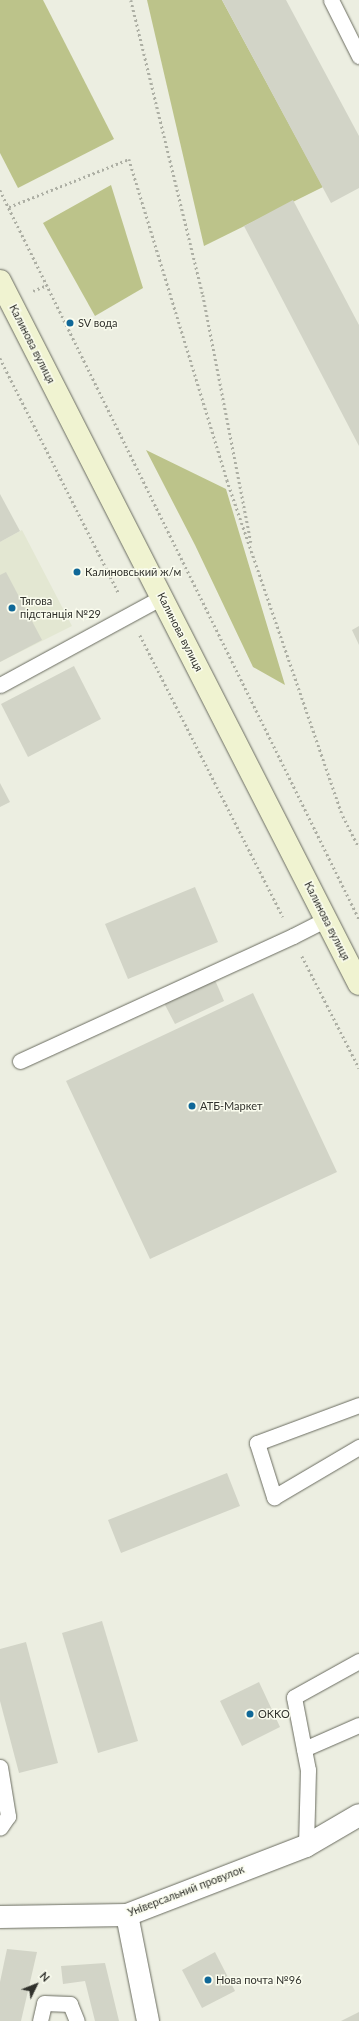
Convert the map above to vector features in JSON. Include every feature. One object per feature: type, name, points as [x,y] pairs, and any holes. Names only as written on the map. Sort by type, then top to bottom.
[{"type":"main road","name":"Калинова вулиця","points":[[0,281],[359,984]]},
{"type":"street","name":"Універсальний провулок","points":[[0,1917],[127,1915],[306,1846],[359,1815]]},
{"type":"street","points":[[127,1915],[148,2021]]},
{"type":"lane","points":[[331,0],[359,56]]},
{"type":"lane","points":[[0,685],[162,597]]},
{"type":"lane","points":[[20,1061],[293,936],[326,919]]},
{"type":"lane","points":[[359,1405],[257,1443],[274,1497],[359,1447]]},
{"type":"lane","points":[[306,1846],[308,1770],[294,1697],[359,1660]]},
{"type":"lane","points":[[304,1750],[359,1725]]},
{"type":"lane","points":[[0,1767],[8,1816],[0,1828]]},
{"type":"lane","points":[[40,2021],[44,2003],[70,2004],[77,2021]]},
{"type":"path","points":[[131,0],[203,295],[252,552]]},
{"type":"path","points":[[9,207],[128,159],[227,480],[343,816],[359,847]]},
{"type":"path","points":[[0,190],[359,919]]},
{"type":"path","points":[[0,358],[359,1068]]},
{"type":"shaded area","points":[[22,530],[72,626],[0,662],[0,542]]},
{"type":"green space","points":[[0,0],[43,0],[114,139],[18,188],[0,153]]},
{"type":"green space","points":[[147,0],[222,0],[323,187],[204,246]]},
{"type":"green space","points":[[111,185],[143,288],[95,316],[43,223]]},
{"type":"green space","points":[[146,450],[226,489],[285,685],[253,667],[195,545]]},
{"type":"building","points":[[222,0],[286,0],[359,136],[359,188],[331,203]]},
{"type":"building","points":[[293,200],[359,325],[359,446],[244,226]]},
{"type":"building","points":[[0,494],[20,531],[0,542]]},
{"type":"building","name":"Тягова пiдстанцiя №29","points":[[6,572],[42,640],[0,662],[0,575]]},
{"type":"building","points":[[359,626],[359,645],[352,630]]},
{"type":"building","points":[[74,666],[101,719],[28,757],[1,704]]},
{"type":"building","points":[[0,783],[10,802],[0,807]]},
{"type":"building","points":[[195,887],[218,942],[128,979],[105,924]]},
{"type":"building","points":[[215,980],[224,1001],[175,1024],[164,1003]]},
{"type":"building","name":"АТБ-Маркет","points":[[253,993],[337,1172],[150,1259],[66,1081]]},
{"type":"building","points":[[227,1473],[240,1506],[121,1553],[108,1520]]},
{"type":"building","points":[[102,1621],[138,1741],[98,1753],[62,1633]]},
{"type":"building","points":[[26,1642],[58,1763],[19,1773],[0,1701],[0,1649]]},
{"type":"building","name":"OKKO","points":[[259,1682],[280,1727],[242,1746],[220,1701]]},
{"type":"building","points":[[7,1949],[37,1952],[21,2021],[0,2021],[0,1982]]},
{"type":"building","name":"Нова почта №96","points":[[215,1952],[235,1991],[202,2008],[182,1970]]},
{"type":"building","points":[[105,1963],[119,2021],[95,2021],[85,1981],[63,1984],[61,1966]]},
{"type":"building","points":[[359,2012],[359,2021],[341,2021]]},
{"type":"place","name":"SV вода","points":[[70,323]]},
{"type":"place","name":"Калиновський ж/м","points":[[77,572]]},
{"type":"place","name":"Тягова пiдстанцiя №29","points":[[12,608]]},
{"type":"place","name":"АТБ-Маркет","points":[[192,1106]]},
{"type":"place","name":"OKKO","points":[[250,1714]]},
{"type":"place","name":"Нова почта №96","points":[[208,1980]]}]
